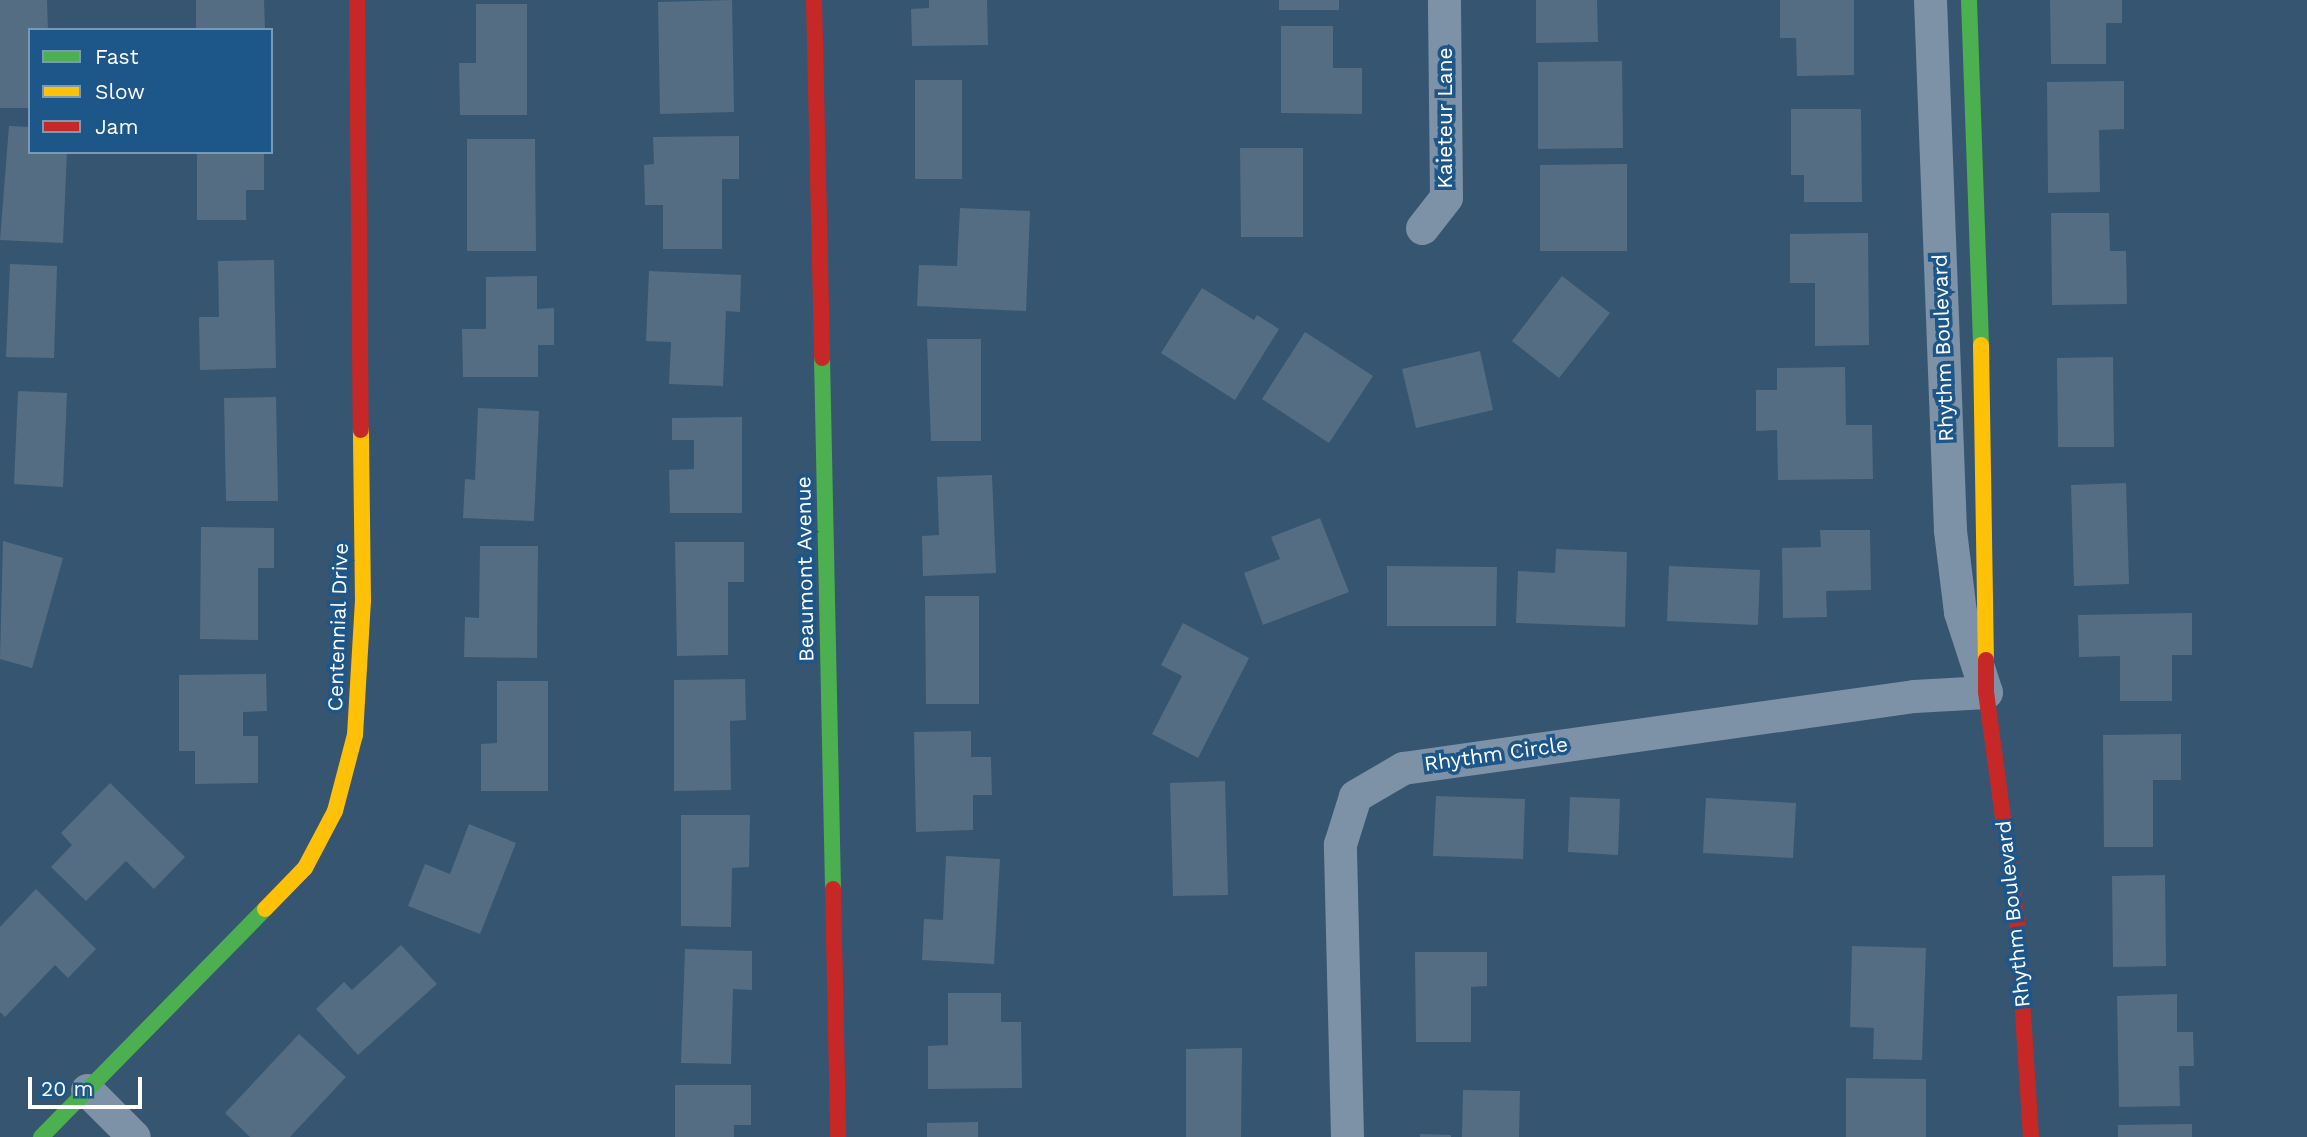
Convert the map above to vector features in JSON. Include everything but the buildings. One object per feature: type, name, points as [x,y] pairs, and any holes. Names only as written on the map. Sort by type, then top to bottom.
[{"type":"street","name":"Centennial Drive","points":[[41,1137],[305,869],[335,811],[355,735],[363,601],[357,0]]},
{"type":"street","name":"Beaumont Avenue","points":[[814,0],[838,1137]]},
{"type":"street","name":"Kaieteur Lane","points":[[1422,228],[1446,197],[1444,0]]},
{"type":"street","name":"Rhythm Boulevard","points":[[1930,0],[1950,530],[1959,611],[1986,692]]},
{"type":"street","name":"Rhythm Boulevard","points":[[1969,0],[1987,503],[1986,692],[2017,921],[2031,1137]]},
{"type":"street","name":"Rhythm Circle","points":[[1347,1137],[1340,844],[1355,796],[1403,768],[1914,696],[1986,692]]},
{"type":"street","points":[[87,1090],[134,1137]]},
{"type":"traffic: fast","points":[[1969,0],[1981,345]]},
{"type":"traffic: fast","points":[[822,358],[833,889]]},
{"type":"traffic: fast","points":[[41,1137],[265,909]]},
{"type":"traffic: slow","points":[[1981,345],[1986,660]]},
{"type":"traffic: slow","points":[[265,909],[305,868],[335,811],[355,735],[363,601],[361,430]]},
{"type":"traffic: jam","points":[[357,0],[361,430]]},
{"type":"traffic: jam","points":[[814,0],[822,358]]},
{"type":"traffic: jam","points":[[1986,660],[1986,692],[2017,921],[2031,1137]]},
{"type":"traffic: jam","points":[[833,889],[838,1137]]}]
